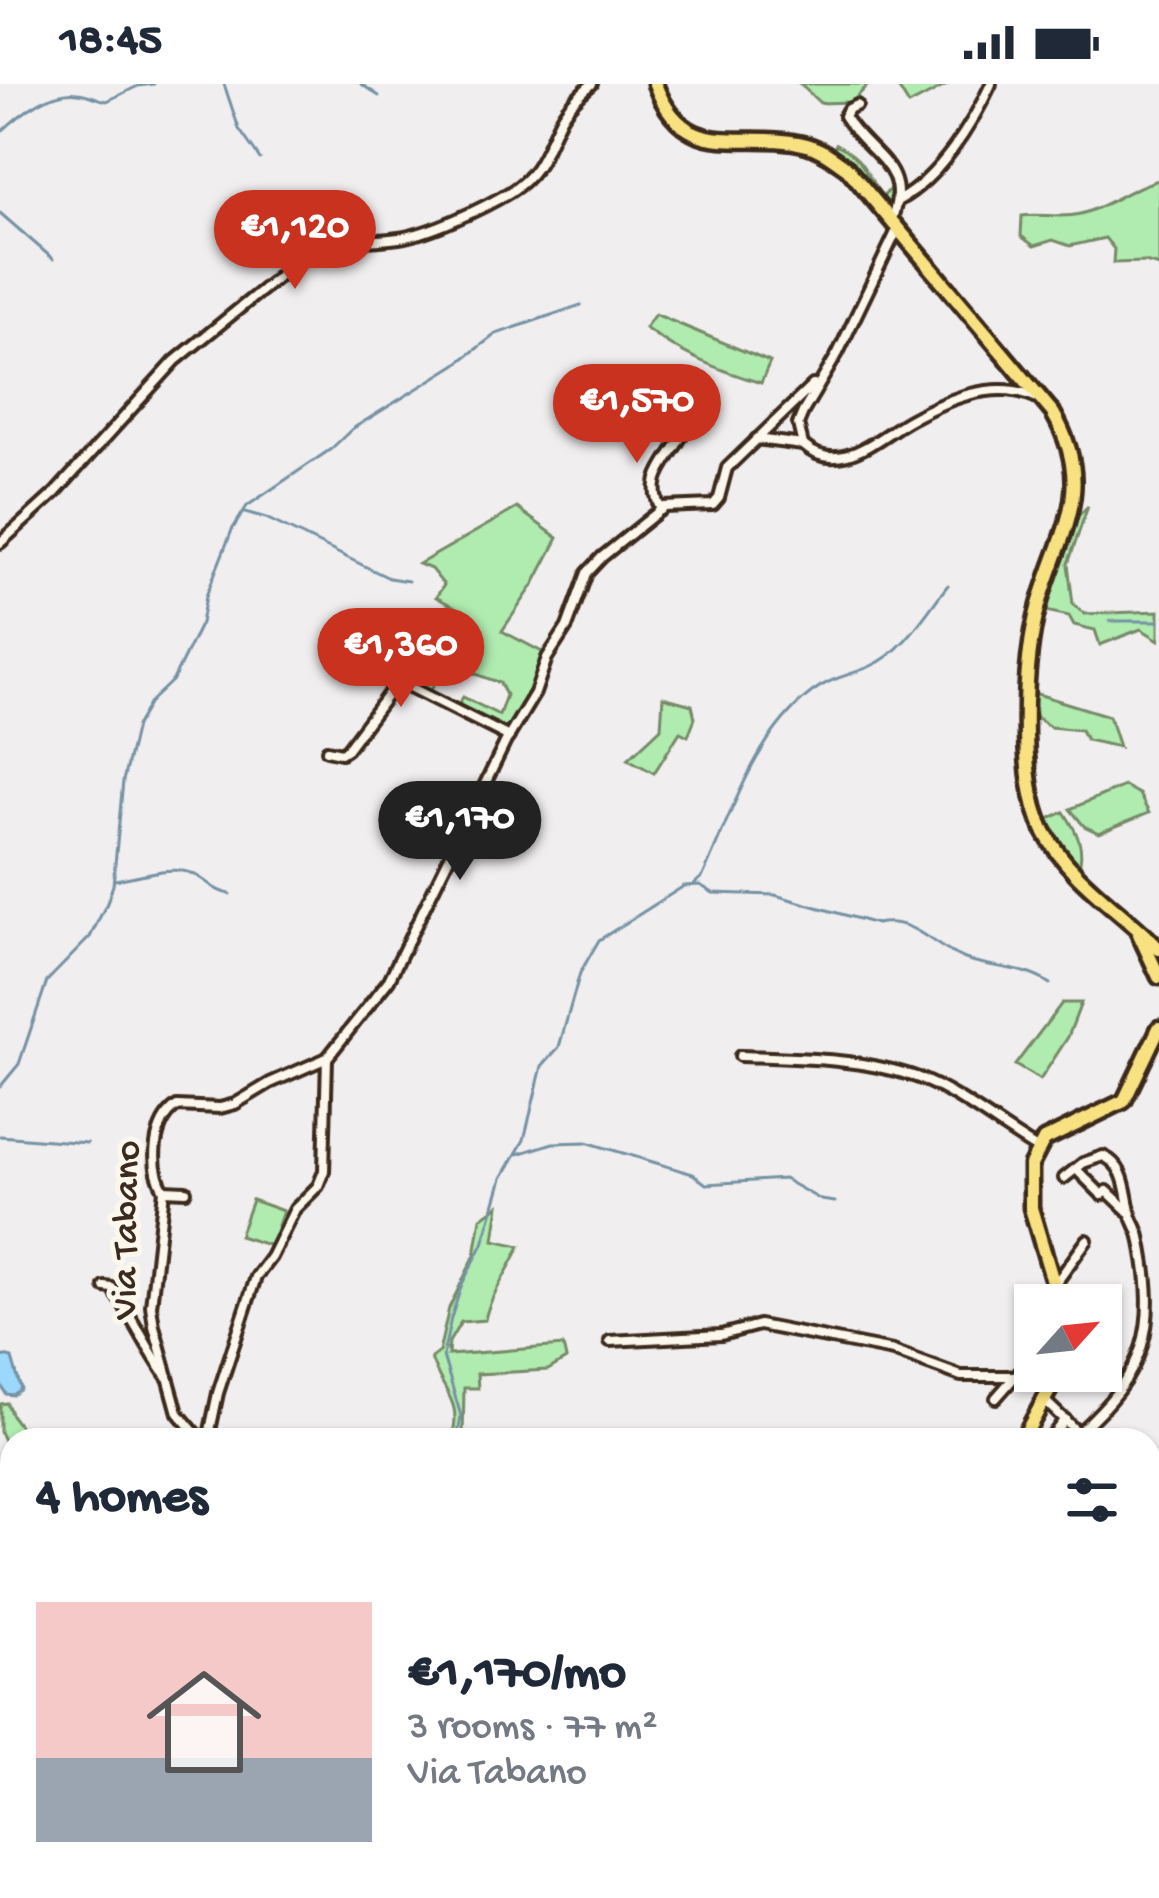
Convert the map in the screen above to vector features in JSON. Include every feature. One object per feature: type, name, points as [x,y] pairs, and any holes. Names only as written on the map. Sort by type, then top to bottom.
[{"type":"main road","points":[[655,84],[666,109],[688,131],[726,141],[784,142],[814,148],[847,168],[1017,370],[1018,387],[1043,401],[1063,430],[1075,471],[1075,493],[1033,634],[1027,778],[1034,806],[1056,850],[1159,949]]},
{"type":"main road","points":[[1136,928],[1159,977]]},
{"type":"main road","points":[[1052,1284],[1030,1208],[1031,1165],[1037,1149],[1054,1134],[1124,1101],[1158,1027]]},
{"type":"main road","points":[[1029,1428],[1050,1392]]},
{"type":"street","points":[[0,542],[55,493],[175,361],[303,257],[350,239],[408,236],[507,194],[542,163],[561,118],[592,84]]},
{"type":"street","points":[[898,200],[921,188],[976,114],[991,84]]},
{"type":"street","points":[[803,445],[799,424],[895,222],[896,177],[844,116],[857,105]]},
{"type":"street","name":"Via Tabano","points":[[193,1428],[178,1413],[154,1326],[164,1190],[155,1160],[160,1128],[172,1108],[235,1105],[270,1083],[327,1058],[389,980],[509,737],[536,693],[587,573],[661,510],[673,505],[712,505],[727,468],[818,386]]},
{"type":"street","points":[[755,439],[803,445],[821,456],[865,450],[913,418],[973,393],[1018,387]]},
{"type":"street","points":[[661,510],[653,481],[678,448],[687,425]]},
{"type":"street","points":[[327,750],[341,753],[346,749],[398,681],[509,737]]},
{"type":"street","points":[[740,1056],[832,1062],[921,1079],[1037,1149]]},
{"type":"street","name":"Via Tabano","points":[[208,1428],[256,1277],[272,1257],[295,1209],[318,1186],[324,1171],[327,1058]]},
{"type":"street","points":[[1064,1178],[1094,1158],[1113,1160],[1142,1243],[1151,1328],[1120,1392],[1086,1428]]},
{"type":"street","points":[[1076,1169],[1102,1196],[1107,1191],[1130,1213]]},
{"type":"street","points":[[164,1190],[186,1191]]},
{"type":"street","points":[[1063,1284],[1087,1240]]},
{"type":"street","points":[[106,1287],[112,1288],[136,1332],[171,1378]]},
{"type":"street","points":[[610,1341],[777,1327],[916,1357],[961,1376],[1014,1376]]},
{"type":"street","points":[[996,1398],[1014,1378]]},
{"type":"street","points":[[1045,1401],[1072,1428]]},
{"type":"street","points":[[1058,1428],[1065,1419]]},
{"type":"green space","points":[[800,84],[869,84],[852,102],[820,103]]},
{"type":"green space","points":[[896,84],[949,84],[909,105]]},
{"type":"green space","points":[[836,144],[859,162],[883,197],[893,185],[897,191],[892,210],[861,174],[833,153]]},
{"type":"green space","points":[[1159,180],[1159,266],[1113,263],[1114,249],[1105,238],[1070,246],[1053,240],[1034,246],[1021,236],[1022,216],[1080,214]]},
{"type":"green space","points":[[655,314],[770,362],[761,383],[701,361],[659,338],[645,328]]},
{"type":"green space","points":[[1088,506],[1068,564],[1073,604],[1085,614],[1159,611],[1159,640],[1141,629],[1100,645],[1095,630],[1074,625],[1069,616],[1041,610],[1076,518]]},
{"type":"green space","points":[[517,508],[558,538],[502,631],[546,654],[533,695],[509,733],[457,707],[463,697],[499,715],[506,695],[500,683],[444,662],[430,693],[421,686],[456,608],[436,597],[444,585],[431,569],[419,564]]},
{"type":"green space","points":[[1034,693],[1109,716],[1119,747],[1086,740],[1081,730],[1050,727],[1033,715]]},
{"type":"green space","points":[[663,697],[692,705],[695,718],[688,736],[680,732],[654,773],[628,759],[661,728]]},
{"type":"green space","points":[[1124,786],[1139,794],[1149,813],[1099,833],[1084,826],[1070,809]]},
{"type":"green space","points":[[1064,812],[1080,847],[1078,870],[1044,821]]},
{"type":"green space","points":[[1062,1003],[1081,1003],[1068,1037],[1040,1080],[1015,1065]]},
{"type":"green space","points":[[252,1200],[283,1211],[271,1246],[239,1236]]},
{"type":"green space","points":[[499,1205],[494,1240],[520,1246],[485,1320],[461,1322],[449,1342],[448,1355],[563,1346],[566,1359],[548,1370],[477,1374],[478,1388],[464,1388],[463,1428],[454,1428],[453,1406],[431,1358],[439,1352],[449,1308],[475,1255],[481,1218]]},
{"type":"green space","points":[[7,1403],[21,1428],[0,1428],[0,1404]]},
{"type":"water","points":[[0,1357],[12,1358],[21,1389],[13,1395],[6,1394],[0,1383]]},
{"type":"waterway","points":[[0,133],[26,111],[57,95],[78,93],[107,101],[154,84]]},
{"type":"waterway","points":[[224,84],[239,129],[260,159]]},
{"type":"waterway","points":[[361,84],[379,96]]},
{"type":"waterway","points":[[0,213],[53,259]]},
{"type":"waterway","points":[[0,1087],[19,1064],[47,981],[90,937],[107,903],[113,885],[123,781],[136,726],[151,701],[173,680],[201,623],[206,596],[232,530],[247,506],[331,449],[352,429],[496,334],[581,305]]},
{"type":"waterway","points":[[245,512],[389,578],[408,581]]},
{"type":"waterway","points":[[694,884],[703,876],[735,802],[775,730],[819,687],[894,651],[948,585]]},
{"type":"waterway","points":[[1110,621],[1159,621]]},
{"type":"waterway","points":[[114,880],[176,870],[230,894]]},
{"type":"waterway","points":[[459,1428],[461,1416],[443,1356],[451,1318],[483,1244],[502,1178],[524,1140],[542,1066],[559,1047],[580,973],[599,940],[684,886],[700,885],[713,893],[775,895],[876,924],[902,924],[965,959],[1029,974],[1050,984]]},
{"type":"waterway","points":[[0,1136],[87,1143]]},
{"type":"waterway","points":[[518,1154],[553,1143],[586,1142],[693,1174],[706,1184],[784,1179],[821,1200],[835,1202]]}]
